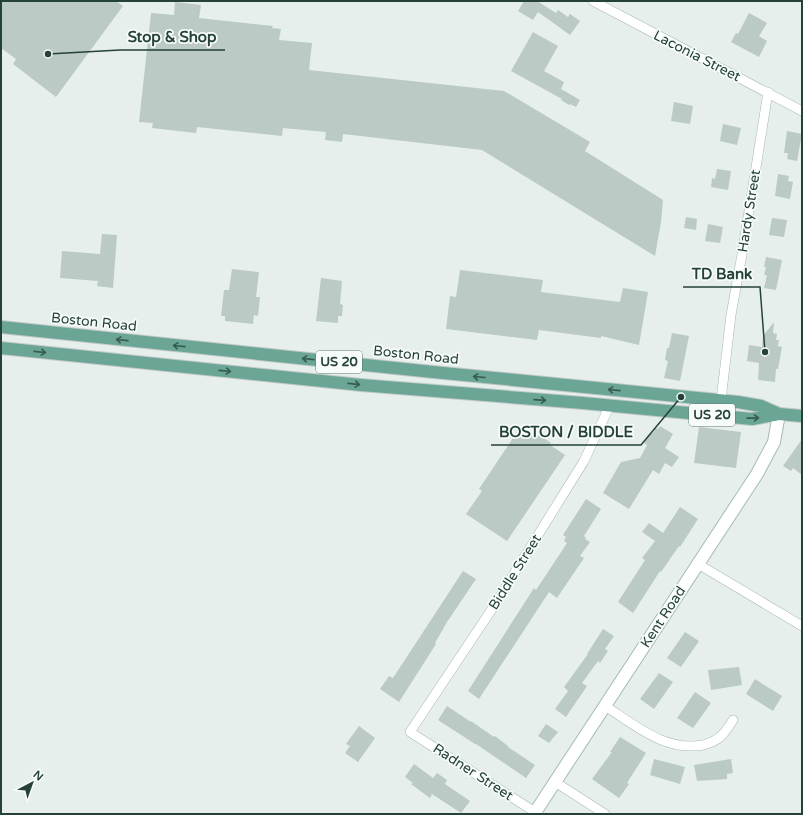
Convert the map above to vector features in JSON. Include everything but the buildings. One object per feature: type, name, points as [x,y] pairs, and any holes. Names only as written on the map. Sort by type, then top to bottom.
[{"type":"main road","name":"Boston Road","points":[[1,327],[720,400],[754,404],[779,414]]},
{"type":"main road","name":"Boston Road","points":[[1,348],[361,385],[752,418],[779,414],[802,416]]},
{"type":"street","name":"Laconia Street","points":[[593,1],[802,111]]},
{"type":"street","name":"Hardy Street","points":[[720,400],[731,315],[768,92]]},
{"type":"street","name":"Biddle Street","points":[[410,732],[494,606],[584,461],[610,405]]},
{"type":"street","name":"Kent Road","points":[[535,813],[767,457],[774,442],[779,414]]},
{"type":"street","points":[[698,564],[802,626]]},
{"type":"street","points":[[605,706],[655,737],[672,744],[680,745],[698,746],[715,741],[722,736],[733,720]]},
{"type":"street","name":"Radner Street","points":[[410,732],[535,813]]},
{"type":"street","points":[[555,782],[605,814]]},
{"type":"place","name":"Stop & Shop","points":[[48,54]]},
{"type":"place","name":"TD Bank","points":[[765,352]]},
{"type":"place","name":"BOSTON / BIDDLE","points":[[681,397]]}]
